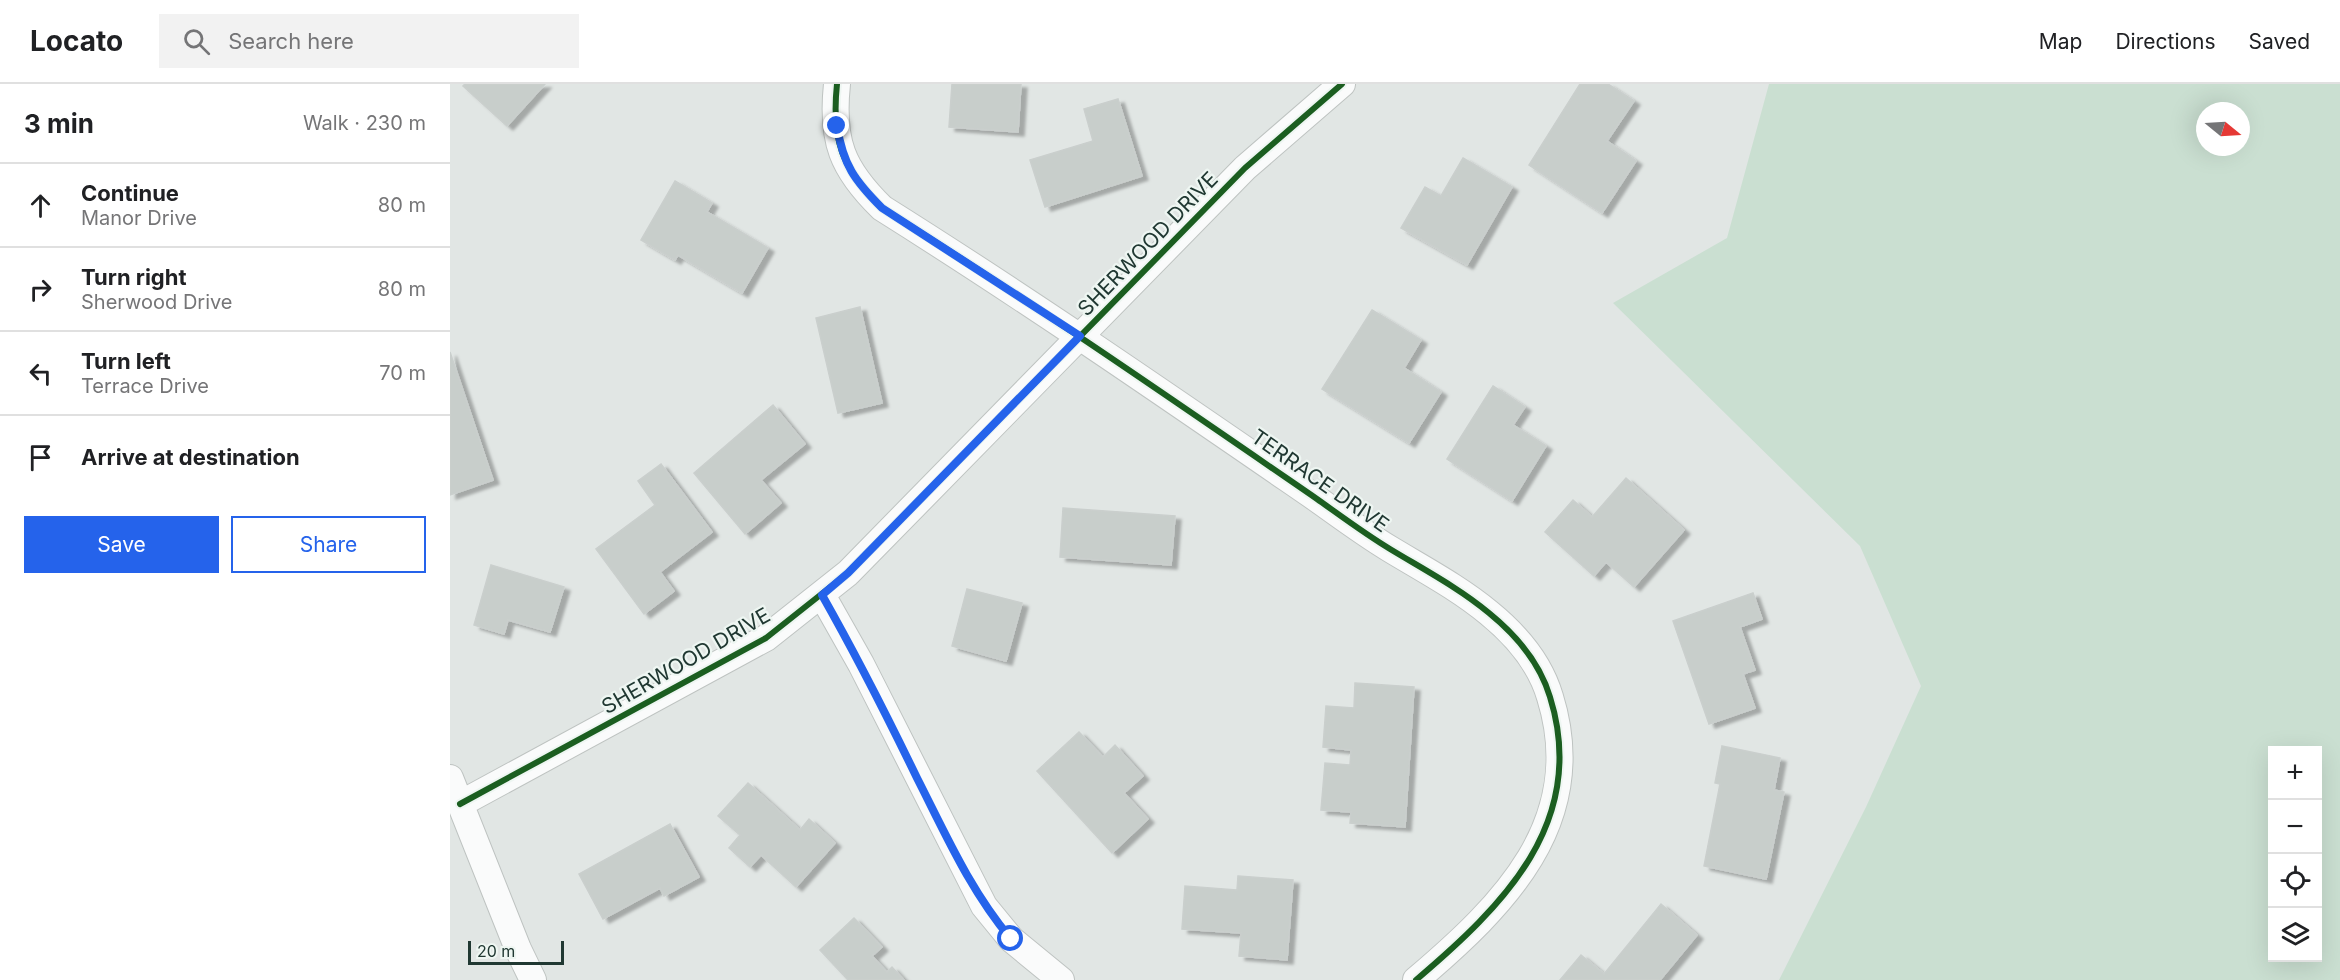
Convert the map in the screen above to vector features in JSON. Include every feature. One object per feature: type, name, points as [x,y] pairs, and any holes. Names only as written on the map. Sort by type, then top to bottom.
[{"type":"street","name":"TERRACE DRIVE","points":[[837,84],[837,126],[841,154],[858,184],[882,208],[1080,336],[1389,548],[1487,611],[1514,635],[1535,663],[1550,695],[1558,730],[1559,766],[1553,802],[1542,837],[1526,870],[1502,900],[1416,980]]},
{"type":"street","name":"SHERWOOD DRIVE","points":[[460,804],[766,638],[822,595],[848,573],[1245,168],[1342,84]]},
{"type":"street","points":[[822,595],[861,664],[984,906],[1011,939],[1061,980]]},
{"type":"street","points":[[450,778],[518,949],[533,980]]},
{"type":"green space","points":[[1769,84],[2340,84],[2340,980],[1779,980],[1866,807],[1921,686],[1860,546],[1613,303],[1727,238]]},
{"type":"building","points":[[465,84],[545,84],[507,126],[463,86]]},
{"type":"building","points":[[952,84],[1021,84],[1018,132],[949,127]]},
{"type":"building","points":[[1580,84],[1608,84],[1634,101],[1607,141],[1636,161],[1602,213],[1529,165]]},
{"type":"building","points":[[1118,99],[1142,176],[1045,207],[1030,160],[1093,141],[1084,109]]},
{"type":"building","points":[[1463,158],[1512,187],[1467,265],[1401,228],[1425,187],[1441,196]]},
{"type":"building","points":[[675,181],[712,203],[707,212],[768,248],[742,293],[678,255],[675,260],[641,240]]},
{"type":"building","points":[[860,307],[882,403],[838,413],[816,318]]},
{"type":"building","points":[[1372,310],[1421,340],[1404,368],[1441,392],[1409,443],[1322,389]]},
{"type":"building","points":[[450,352],[493,480],[450,495]]},
{"type":"building","points":[[1493,386],[1525,407],[1513,425],[1546,446],[1512,501],[1447,459]]},
{"type":"building","points":[[773,405],[805,444],[761,480],[781,503],[745,534],[694,473]]},
{"type":"building","points":[[661,464],[712,532],[660,572],[674,591],[644,614],[596,549],[655,505],[638,481]]},
{"type":"building","points":[[1626,478],[1684,530],[1634,587],[1606,562],[1594,576],[1545,532],[1573,500],[1592,517]]},
{"type":"building","points":[[1063,508],[1175,516],[1171,565],[1060,557]]},
{"type":"building","points":[[491,565],[564,587],[550,632],[508,620],[504,634],[474,625]]},
{"type":"building","points":[[967,589],[1022,603],[1006,661],[952,646]]},
{"type":"building","points":[[1753,593],[1762,619],[1740,627],[1755,670],[1743,674],[1755,708],[1709,724],[1673,621]]},
{"type":"building","points":[[1355,683],[1414,687],[1405,827],[1350,823],[1351,812],[1321,810],[1325,763],[1350,765],[1351,750],[1323,747],[1326,706],[1354,708]]},
{"type":"building","points":[[1079,732],[1103,757],[1115,745],[1143,776],[1124,793],[1148,819],[1112,853],[1037,771]]},
{"type":"building","points":[[1722,746],[1780,758],[1774,790],[1784,792],[1766,879],[1704,866],[1720,784],[1715,783]]},
{"type":"building","points":[[748,783],[800,830],[809,819],[835,843],[796,887],[761,855],[750,867],[729,848],[740,835],[718,816]]},
{"type":"building","points":[[670,824],[699,877],[664,896],[660,888],[603,919],[579,874]]},
{"type":"building","points":[[1238,876],[1293,880],[1287,960],[1239,956],[1241,933],[1182,929],[1185,886],[1237,890]]},
{"type":"building","points":[[1661,904],[1697,935],[1660,980],[1560,980],[1581,955],[1604,974]]},
{"type":"building","points":[[854,918],[882,947],[872,956],[887,972],[892,967],[904,980],[848,980],[820,950]]},
{"type":"cycle path","points":[[837,84],[836,122],[842,153],[857,180],[882,208],[1101,351],[1371,537],[1466,595],[1509,631],[1526,650],[1546,685],[1559,742],[1558,784],[1548,822],[1530,858],[1507,891],[1479,922],[1416,980]]},
{"type":"cycle path","points":[[460,804],[766,638],[848,573],[1245,168],[1342,84]]},
{"type":"route","points":[[837,126],[841,154],[858,184],[882,208],[1080,336],[848,573],[822,595],[861,664],[964,871],[984,906],[1011,939]]}]
